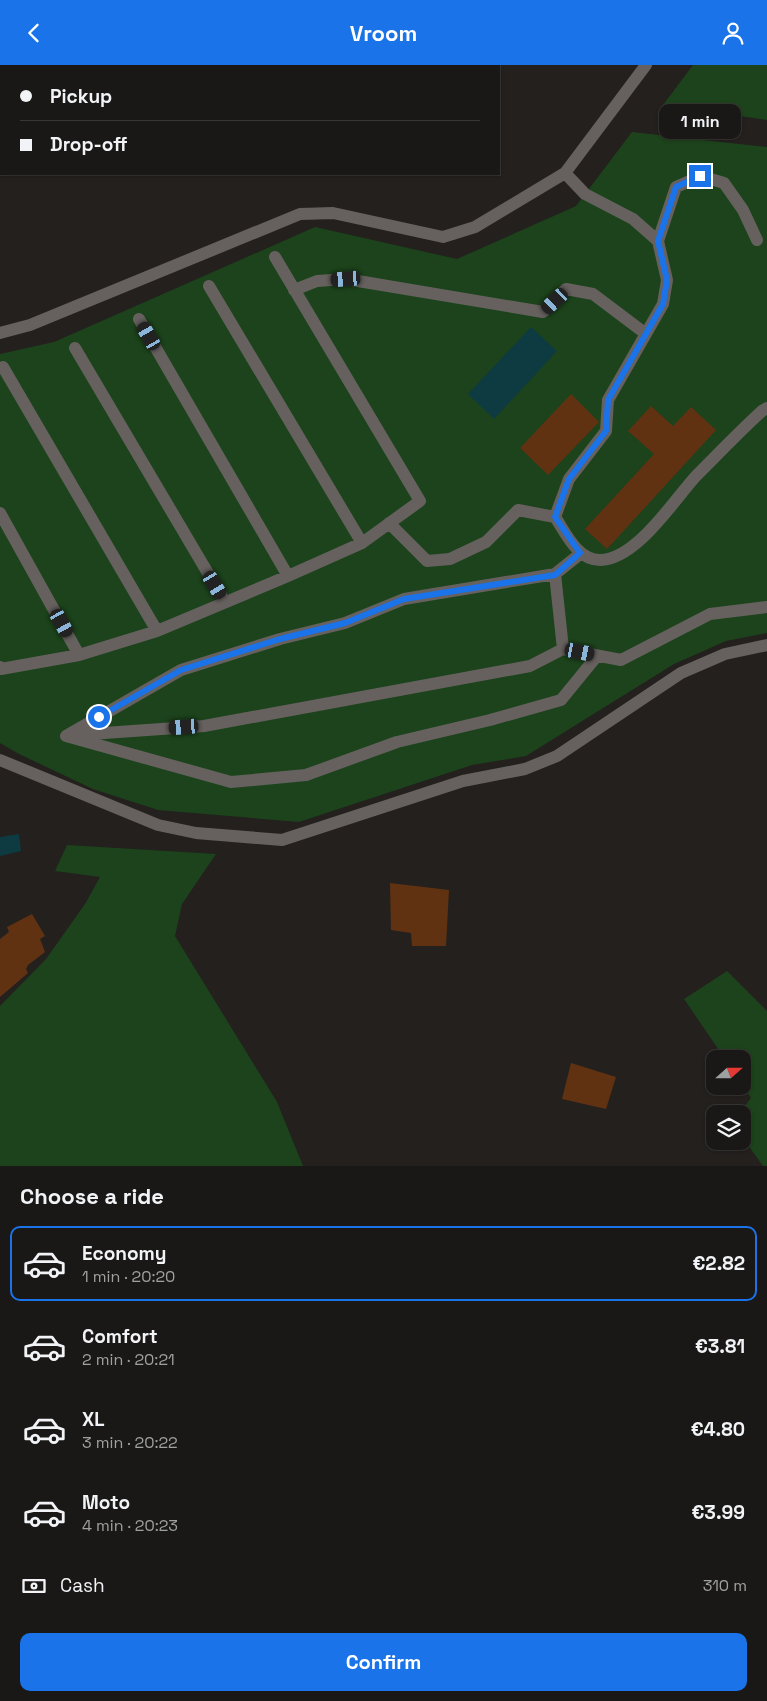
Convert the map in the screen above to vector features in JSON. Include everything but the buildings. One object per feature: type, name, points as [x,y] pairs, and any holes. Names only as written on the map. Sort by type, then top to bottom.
[{"type":"street","points":[[0,333],[30,325],[300,213],[333,213],[443,237],[475,227],[565,173],[646,65]]},
{"type":"street","points":[[565,173],[585,194],[633,219],[658,241]]},
{"type":"street","points":[[555,517],[569,479],[606,431],[608,400],[663,304],[667,280],[658,241],[676,187],[700,176],[724,183],[744,210],[757,240]]},
{"type":"street","points":[[0,668],[79,655],[157,631],[362,543],[420,501],[274,257]]},
{"type":"street","points":[[294,290],[317,281],[346,279],[543,311],[566,289],[593,294],[646,334]]},
{"type":"street","points":[[209,286],[362,543]]},
{"type":"street","points":[[139,319],[288,576]]},
{"type":"street","points":[[75,348],[225,602]]},
{"type":"street","points":[[4,367],[157,631]]},
{"type":"street","points":[[389,523],[426,561],[450,559],[486,542],[518,510],[555,517],[580,553],[600,560],[624,553],[659,522],[694,479],[732,439],[767,408]]},
{"type":"street","points":[[0,513],[79,655]]},
{"type":"street","points":[[66,736],[181,670],[280,639],[345,623],[404,599],[555,575],[580,553]]},
{"type":"street","points":[[555,575],[563,649]]},
{"type":"street","points":[[66,736],[204,725],[530,666],[563,649],[621,660],[710,615],[767,607]]},
{"type":"street","points":[[0,760],[158,825],[196,833],[282,840],[463,781],[525,769],[557,756],[681,673],[725,654],[767,645]]},
{"type":"street","points":[[66,736],[231,782],[306,775],[397,742],[561,700],[597,656]]},
{"type":"green space","points":[[693,65],[767,65],[767,120],[663,105]]},
{"type":"green space","points":[[632,132],[767,147],[767,633],[726,641],[674,664],[526,756],[472,765],[299,822],[158,810],[93,789],[0,743],[0,354],[54,342],[315,227],[457,259],[576,206]]},
{"type":"green space","points":[[67,845],[216,854],[182,904],[175,936],[277,1102],[303,1166],[0,1166],[0,1006],[46,959],[85,904],[100,877],[55,871]]},
{"type":"green space","points":[[727,971],[767,1011],[767,1166],[763,1166],[751,1149],[751,1105],[746,1105],[751,1098],[749,1095],[751,1095],[751,1050],[719,1050],[684,999]]},
{"type":"water","points":[[531,327],[557,351],[494,419],[468,394]]},
{"type":"water","points":[[19,834],[21,851],[0,856],[0,837]]},
{"type":"route","points":[[99,717],[181,670],[280,639],[345,623],[404,599],[555,575],[580,553],[555,517],[569,479],[606,431],[608,400],[663,304],[667,280],[658,241],[676,187],[700,176]]}]
